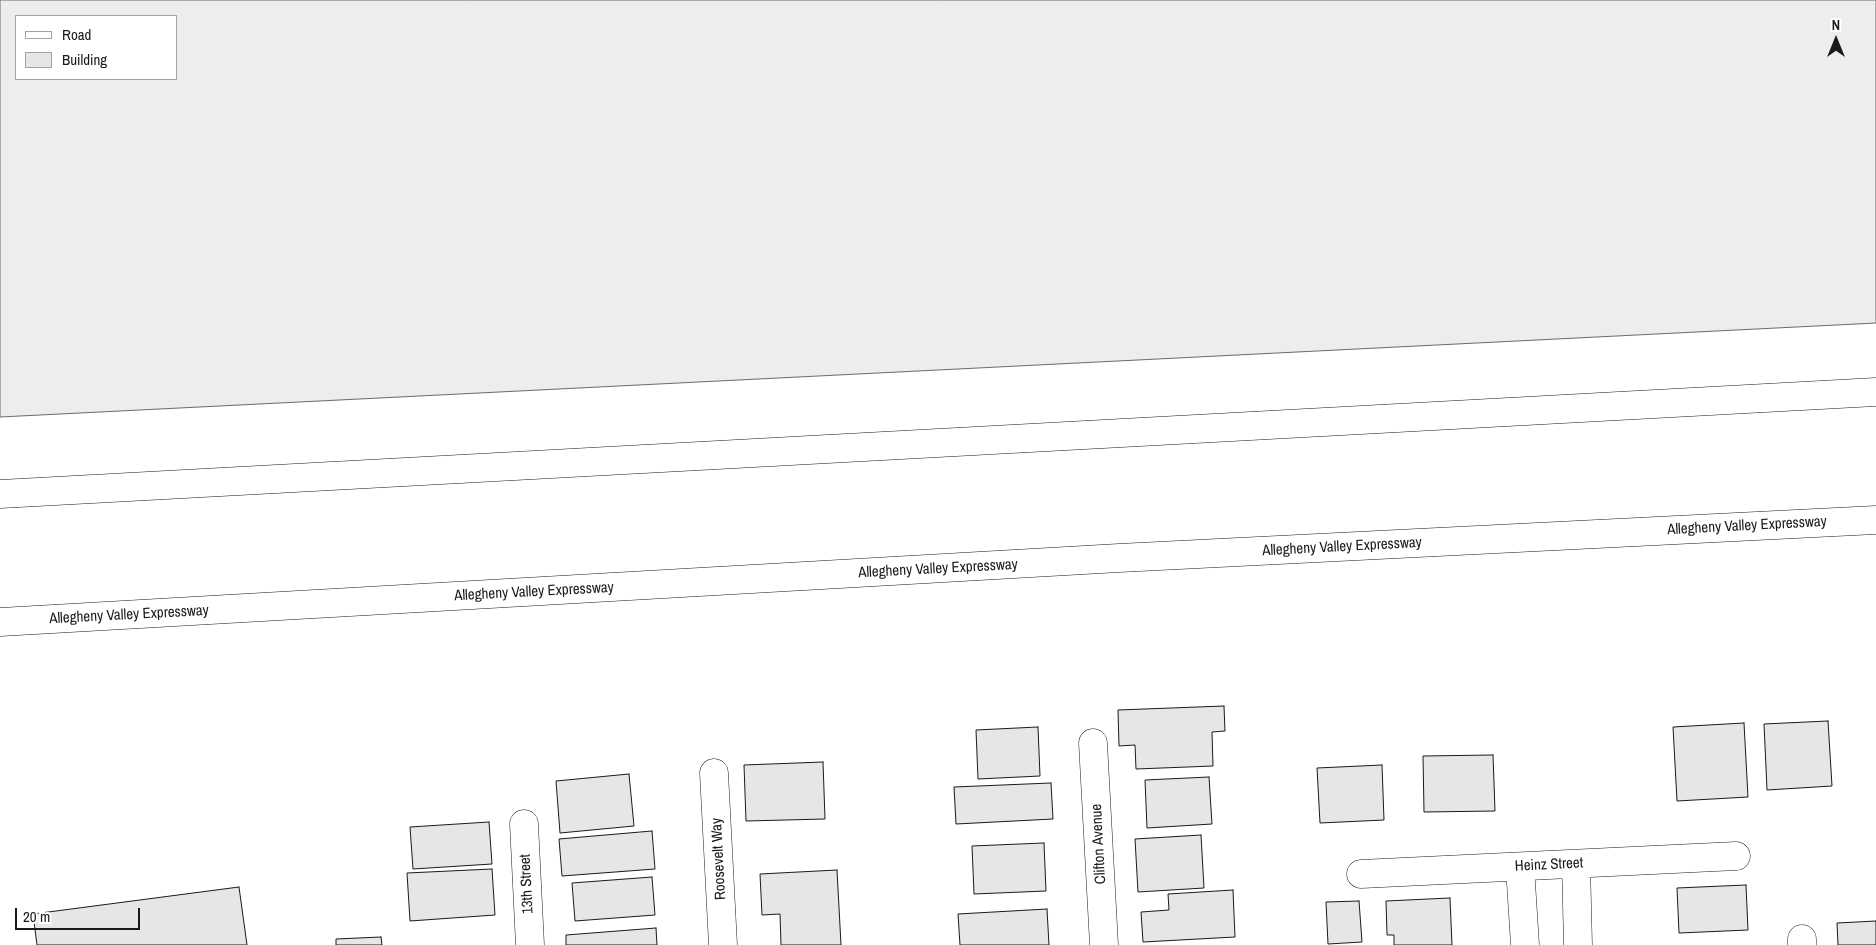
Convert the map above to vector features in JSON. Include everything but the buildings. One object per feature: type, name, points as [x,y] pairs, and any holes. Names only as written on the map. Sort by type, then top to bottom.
[{"type":"main road","points":[[0,494],[1876,392]]},
{"type":"main road","name":"Allegheny Valley Expressway","points":[[0,622],[1119,558],[1876,520]]},
{"type":"main road","name":"Clifton Avenue","points":[[1094,743],[1104,945]]},
{"type":"main road","name":"Roosevelt Way","points":[[714,773],[723,945]]},
{"type":"main road","name":"13th Street","points":[[524,824],[530,945]]},
{"type":"main road","name":"Heinz Street","points":[[1361,874],[1736,856]]},
{"type":"main road","points":[[1576,864],[1578,945]]},
{"type":"main road","points":[[1520,866],[1525,945]]},
{"type":"shaded area","points":[[0,0],[1876,0],[1876,323],[0,417]]}]
